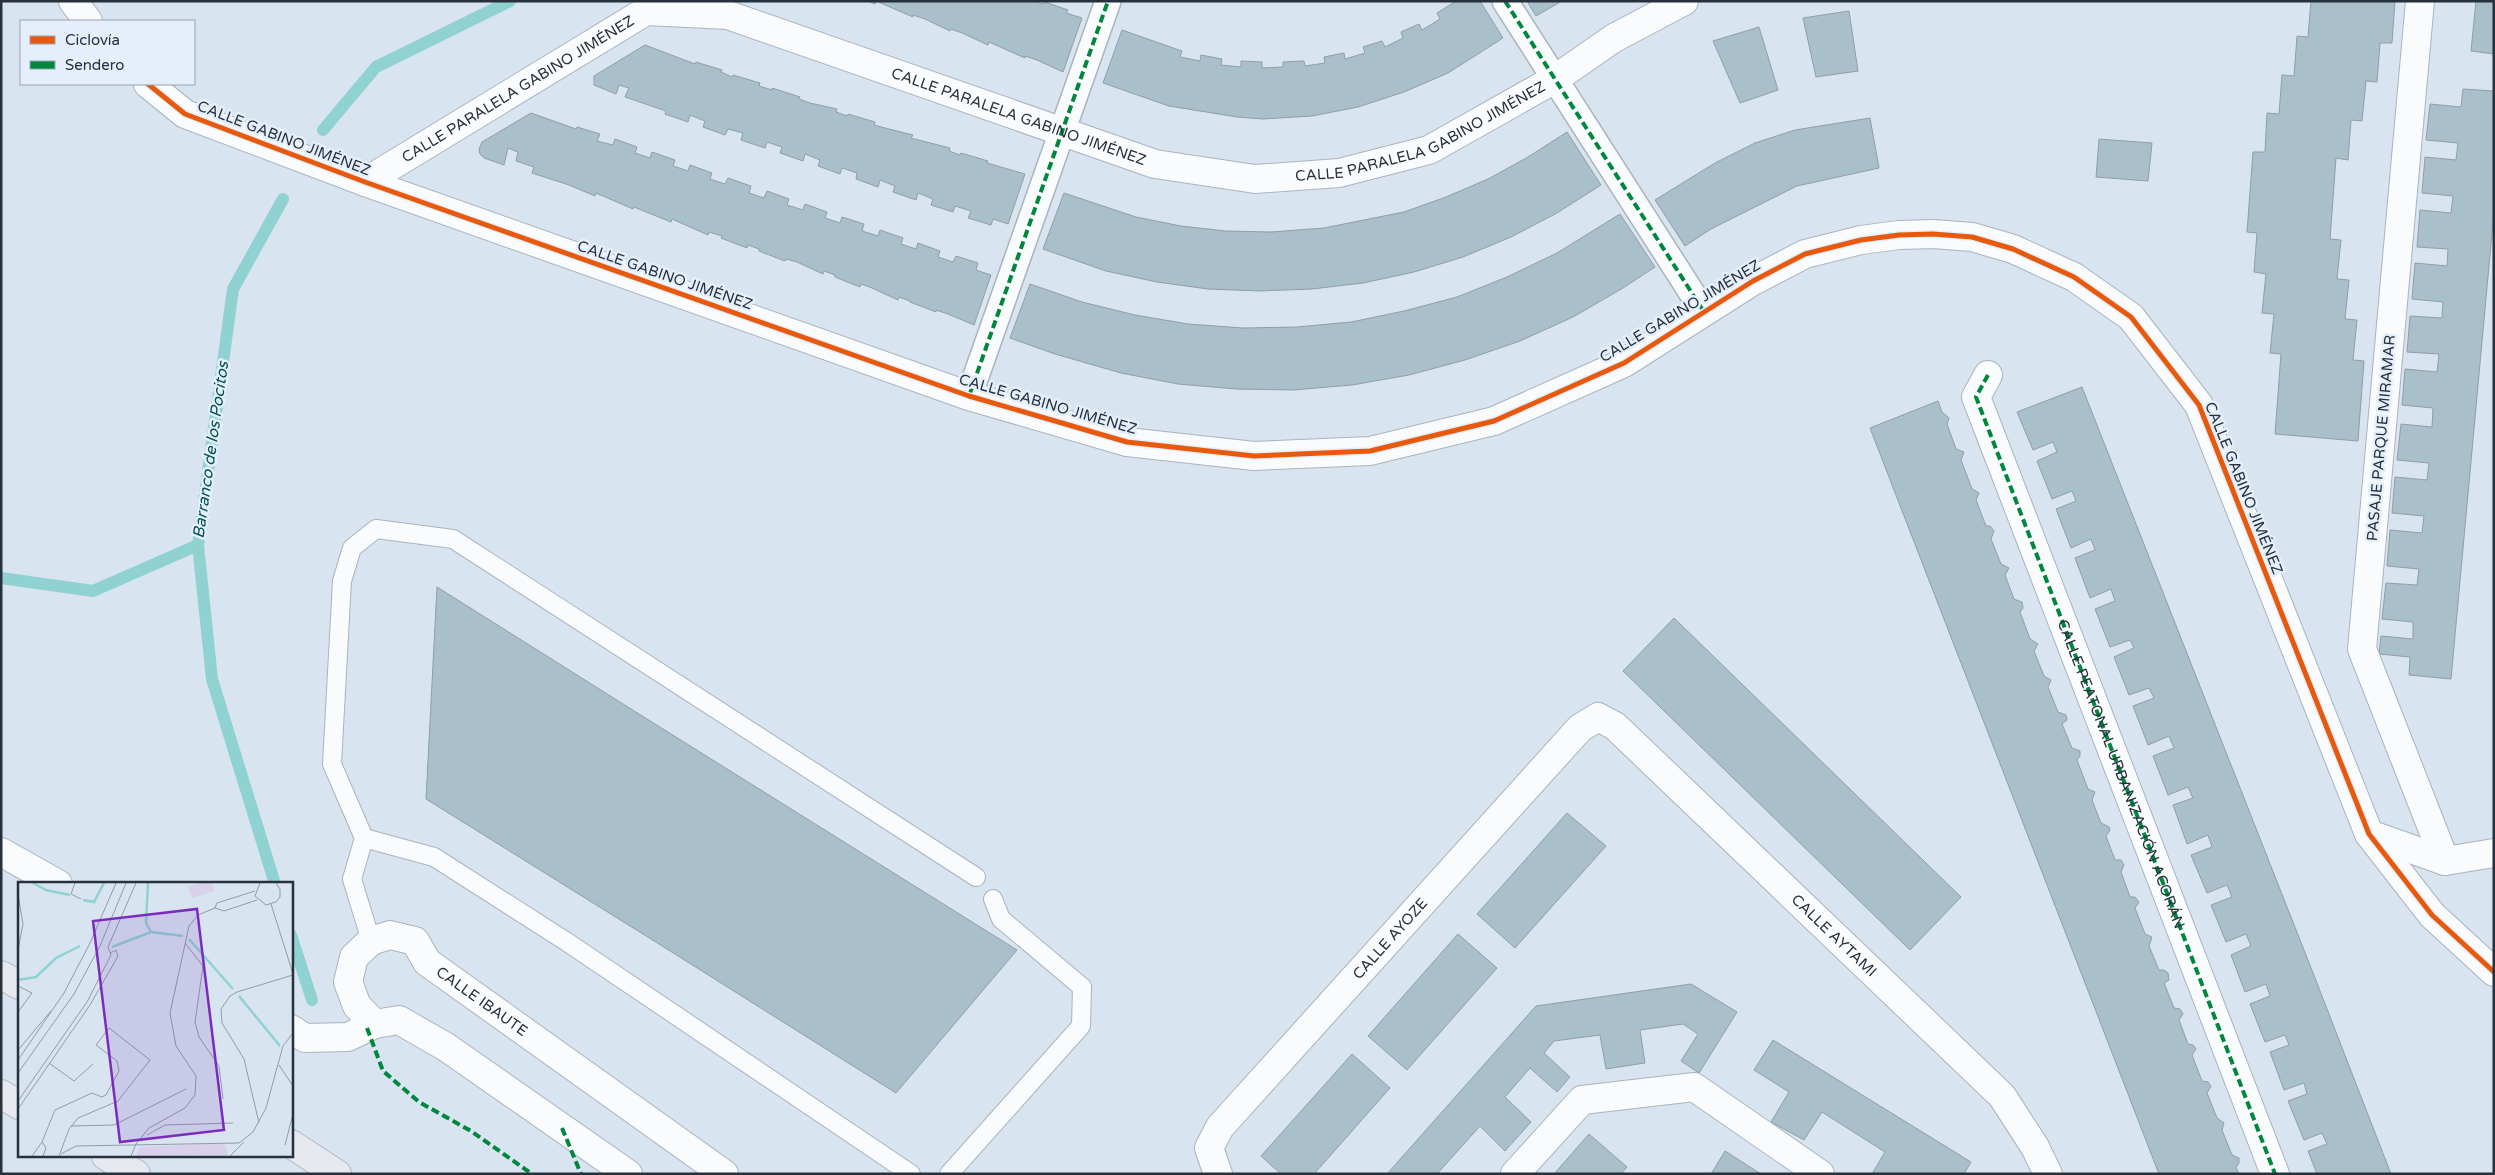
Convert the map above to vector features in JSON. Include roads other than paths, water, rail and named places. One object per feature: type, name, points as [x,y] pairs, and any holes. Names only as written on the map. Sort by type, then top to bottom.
[{"type":"highway","points":[[1,975],[18,985]]},
{"type":"highway","points":[[1,1094],[18,1103]]},
{"type":"highway","points":[[292,1145],[337,1174]]},
{"type":"highway","points":[[109,1158],[136,1174]]},
{"type":"street","points":[[72,1],[87,20]]},
{"type":"street","points":[[969,396],[1064,132],[1108,1]]},
{"type":"street","points":[[1504,1],[1704,312]]},
{"type":"street","name":"CALLE PARALELA GABINO JIMÉNEZ","points":[[364,182],[646,12],[728,15],[1155,164],[1255,179],[1339,173],[1429,150],[1555,79],[1614,38],[1684,1]]},
{"type":"street","name":"PASAJE PARQUE MIRAMAR","points":[[2420,1],[2362,649],[2445,861]]},
{"type":"street","name":"CALLE GABINO JIMÉNEZ","points":[[149,85],[185,114],[364,182],[969,396],[1127,442],[1254,456],[1370,451],[1494,421],[1624,363],[1753,281],[1805,254],[1861,240],[1899,235],[1933,234],[1972,237],[2013,249],[2074,278],[2131,317],[2199,405],[2369,834],[2432,915],[2494,972]]},
{"type":"street","name":"CALLE PEATONAL URBANIZACIÓN ACORÁN","points":[[1988,374],[1976,397],[2275,1174]]},
{"type":"street","name":"CALLE AYOZE","points":[[1218,1174],[1209,1148],[1220,1126],[1580,728],[1598,717]]},
{"type":"street","name":"CALLE AYTAMI","points":[[1598,717],[1616,726],[2002,1096],[2035,1147],[2048,1174]]},
{"type":"street","points":[[2369,834],[2445,861],[2494,853]]},
{"type":"street","points":[[1,852],[54,882]]},
{"type":"street","name":"CALLE IBAUTE","points":[[371,941],[390,935],[415,941],[427,962],[724,1174]]},
{"type":"street","points":[[371,941],[354,957],[348,982],[357,1006],[375,1024]]},
{"type":"street","points":[[292,1030],[305,1038],[348,1037],[375,1024],[399,1020],[446,1047],[628,1174]]},
{"type":"street","points":[[1515,1174],[1582,1100],[1694,1087],[1820,1174]]},
{"type":"lane","points":[[371,941],[352,879],[364,838],[332,764],[342,581],[352,548],[376,529],[454,539],[976,877]]},
{"type":"lane","points":[[364,838],[434,857],[567,942],[910,1174]]},
{"type":"lane","points":[[949,1174],[1081,1026],[1082,987],[1001,919],[994,899]]},
{"type":"waterway","name":"Barranco de los Pocitos","points":[[323,130],[376,67],[510,1]]},
{"type":"waterway","name":"Barranco de los Pocitos","points":[[274,882],[212,679],[198,545],[233,289],[283,199]]},
{"type":"waterway","points":[[1,578],[93,591],[198,545]]},
{"type":"waterway","name":"Barranco de los Pocitos","points":[[292,938],[312,1000]]}]
